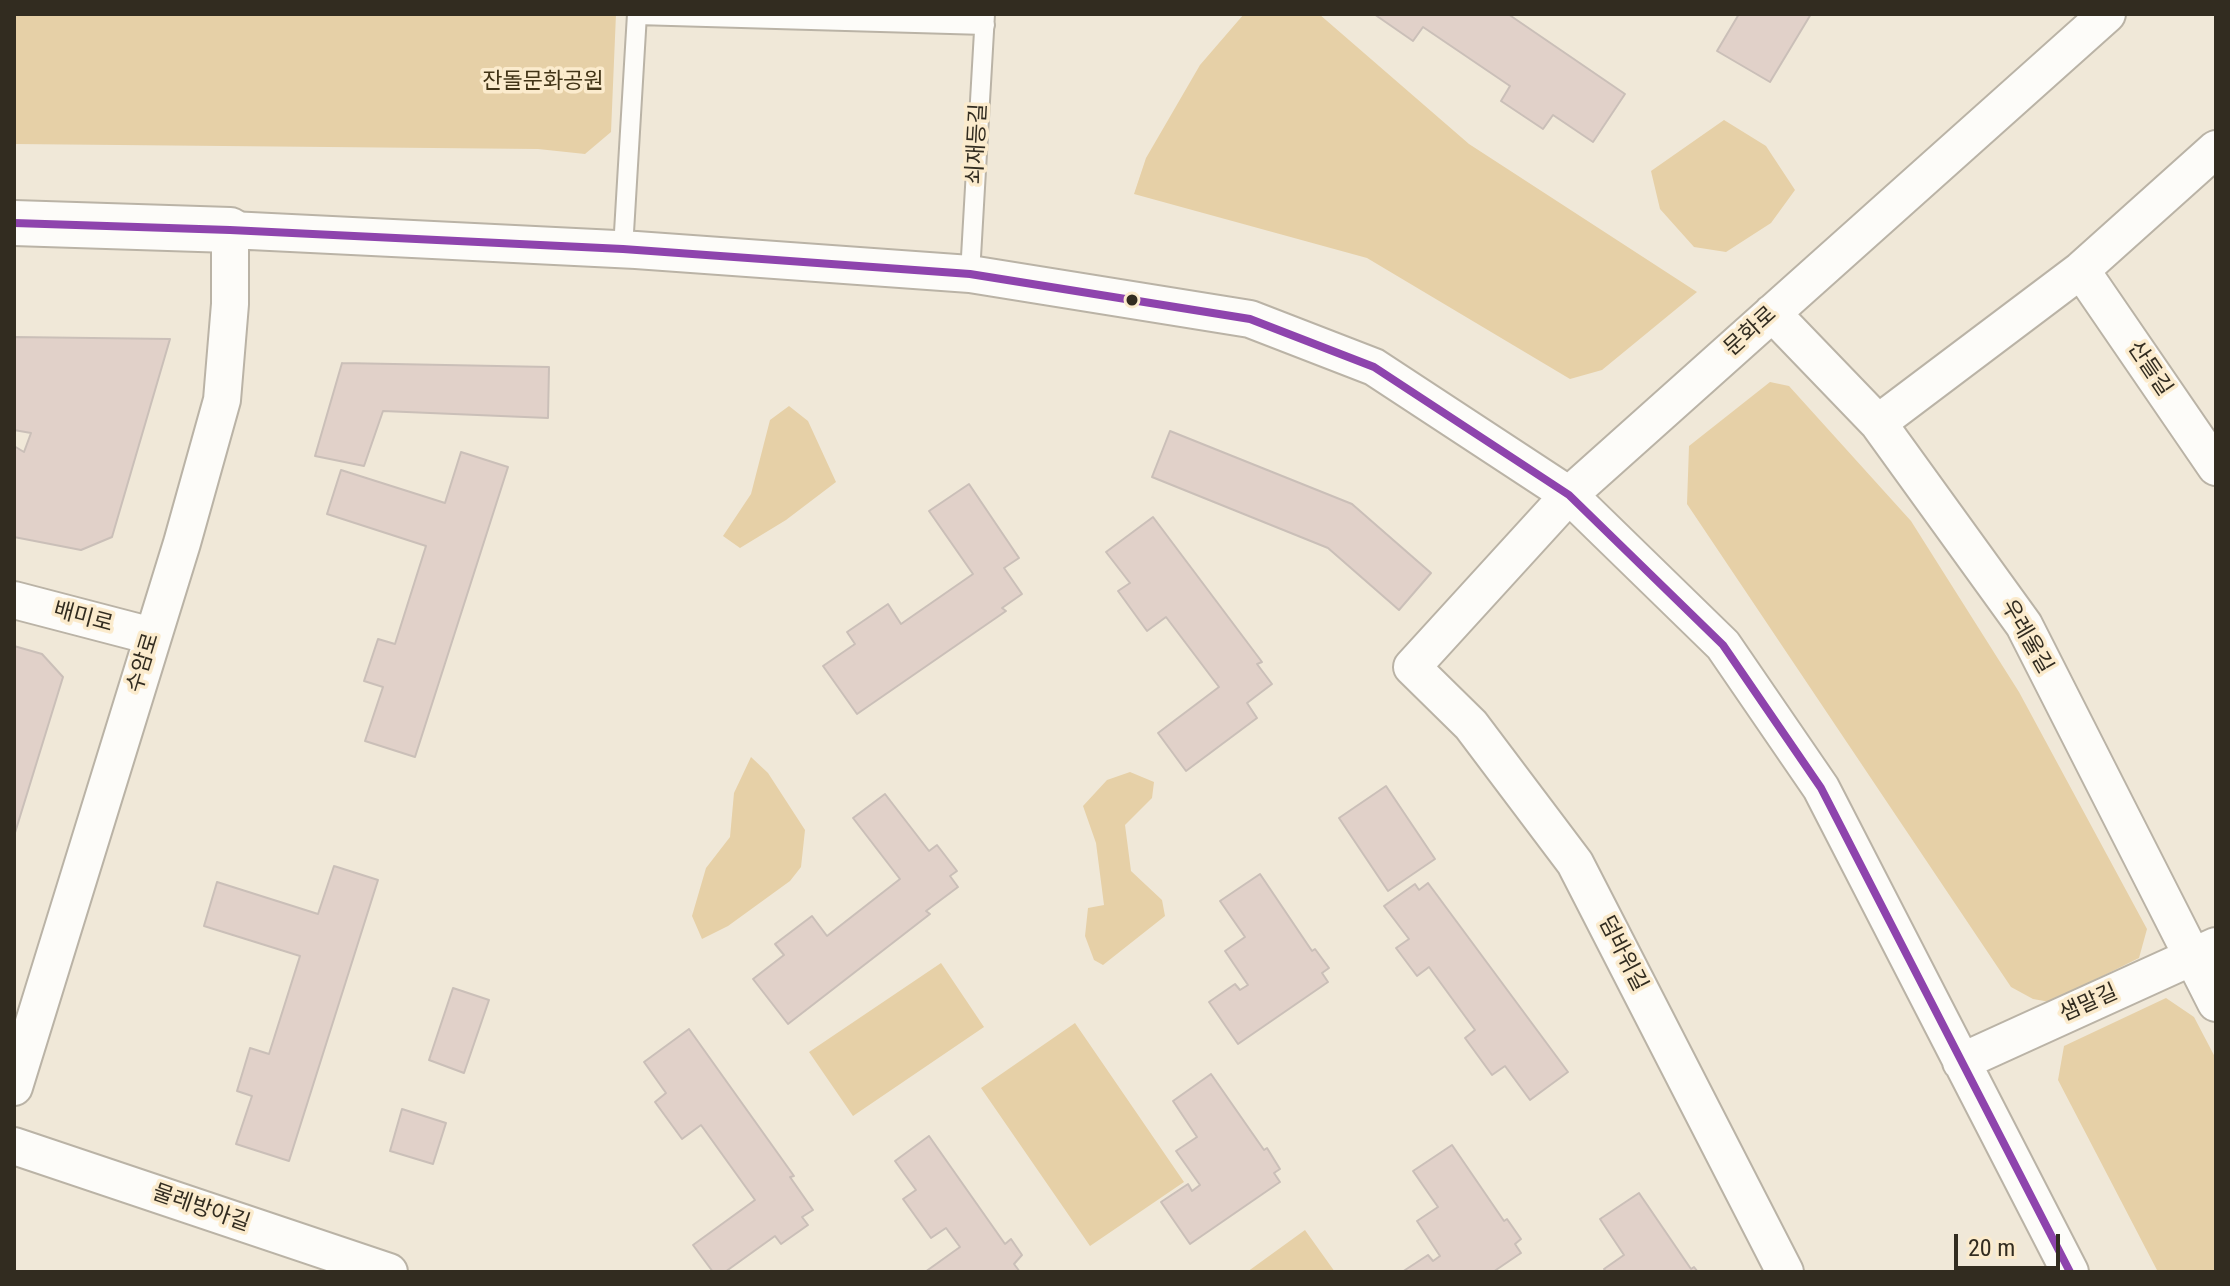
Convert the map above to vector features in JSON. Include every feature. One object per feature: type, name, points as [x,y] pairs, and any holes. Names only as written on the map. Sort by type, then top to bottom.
[{"type":"street","name":"문화로","points":[[1412,667],[1569,495],[2107,14]]},
{"type":"street","points":[[1878,423],[2081,270],[2216,149]]},
{"type":"street","points":[[14,223],[623,249],[970,274],[1250,319],[1374,367],[1569,495],[1723,645],[1821,788],[2070,1272]]},
{"type":"street","name":"수암로","points":[[14,1087],[182,543],[222,400],[230,304],[230,230]]},
{"type":"street","name":"산들길","points":[[2081,270],[2216,467]]},
{"type":"street","name":"우레울길","points":[[1772,313],[1878,423],[2024,625],[2204,952],[2216,1003]]},
{"type":"street","name":"배미로","points":[[14,600],[152,636]]},
{"type":"street","name":"덤바위길","points":[[1412,667],[1471,725],[1575,863],[1785,1272]]},
{"type":"street","name":"샘말길","points":[[1961,1062],[2204,952]]},
{"type":"street","name":"물레방아길","points":[[14,1146],[389,1272]]},
{"type":"lane","points":[[623,249],[637,14],[985,20]]},
{"type":"lane","name":"쇠재등길","points":[[970,274],[985,20]]},
{"type":"green space","name":"잔돌문화공원","points":[[14,14],[616,14],[611,132],[585,154],[538,149],[14,144]]},
{"type":"green space","points":[[1244,14],[1319,14],[1469,144],[1697,292],[1602,370],[1570,379],[1367,258],[1134,194],[1146,158],[1200,65]]},
{"type":"green space","points":[[1724,120],[1766,146],[1795,190],[1771,223],[1726,252],[1694,247],[1660,209],[1651,171]]},
{"type":"green space","points":[[1770,382],[1789,386],[1911,521],[2019,692],[2147,929],[2139,958],[2050,1002],[2033,999],[2011,987],[1687,504],[1689,446]]},
{"type":"green space","points":[[789,406],[808,421],[836,482],[786,520],[740,548],[723,536],[751,494],[770,420]]},
{"type":"green space","points":[[751,757],[768,773],[805,830],[801,867],[790,881],[728,926],[702,939],[692,916],[706,868],[730,837],[734,793]]},
{"type":"green space","points":[[1130,772],[1154,782],[1152,798],[1125,825],[1131,871],[1162,900],[1165,916],[1103,965],[1094,960],[1085,936],[1088,908],[1104,905],[1096,843],[1083,806],[1107,780]]},
{"type":"green space","points":[[941,963],[984,1027],[853,1116],[809,1052]]},
{"type":"green space","points":[[2166,998],[2194,1017],[2216,1059],[2216,1272],[2158,1272],[2058,1080],[2064,1046]]},
{"type":"green space","points":[[1075,1023],[1184,1182],[1090,1246],[981,1088]]},
{"type":"green space","points":[[1305,1230],[1335,1272],[1247,1272]]},
{"type":"building","points":[[1374,14],[1508,14],[1625,94],[1593,142],[1553,115],[1543,129],[1501,101],[1510,86],[1423,27],[1413,41]]},
{"type":"building","points":[[1739,14],[1811,14],[1770,82],[1717,51]]},
{"type":"building","points":[[14,337],[170,339],[112,537],[81,550],[14,537],[14,446],[24,452],[31,433],[14,430]]},
{"type":"building","points":[[342,363],[549,367],[548,418],[383,411],[364,466],[315,456]]},
{"type":"building","points":[[1170,431],[1352,504],[1431,573],[1399,610],[1328,548],[1152,477]]},
{"type":"building","points":[[461,452],[508,467],[415,757],[365,741],[383,687],[364,681],[378,639],[395,644],[426,546],[327,514],[341,470],[445,503]]},
{"type":"building","points":[[969,484],[1019,558],[1004,568],[1022,594],[1002,608],[1006,611],[857,714],[823,666],[855,644],[847,632],[888,604],[901,624],[973,574],[929,511]]},
{"type":"building","points":[[1153,517],[1262,662],[1257,664],[1272,684],[1247,703],[1257,718],[1186,771],[1158,733],[1219,687],[1166,617],[1147,631],[1118,591],[1130,583],[1106,552]]},
{"type":"building","points":[[14,646],[42,654],[63,677],[14,836]]},
{"type":"building","points":[[1386,786],[1435,859],[1388,891],[1339,818]]},
{"type":"building","points":[[885,794],[929,851],[937,845],[957,871],[950,876],[958,887],[926,911],[930,914],[788,1024],[753,979],[784,955],[775,944],[812,916],[827,936],[900,879],[853,818]]},
{"type":"building","points":[[334,866],[378,880],[289,1161],[236,1144],[252,1096],[237,1091],[250,1048],[269,1054],[300,956],[204,926],[217,882],[318,914]]},
{"type":"building","points":[[1260,874],[1312,951],[1315,949],[1329,968],[1322,973],[1328,982],[1238,1044],[1209,1002],[1235,984],[1240,990],[1248,985],[1225,951],[1245,937],[1220,901]]},
{"type":"building","points":[[1428,883],[1568,1072],[1530,1100],[1505,1066],[1492,1075],[1465,1038],[1475,1030],[1429,967],[1417,976],[1396,948],[1409,939],[1384,906],[1415,884],[1419,890]]},
{"type":"building","points":[[453,988],[489,1000],[464,1073],[429,1060]]},
{"type":"building","points":[[689,1029],[794,1176],[790,1177],[813,1210],[802,1217],[808,1225],[781,1244],[775,1236],[725,1272],[713,1272],[693,1245],[755,1200],[701,1125],[682,1139],[655,1102],[666,1093],[644,1062]]},
{"type":"building","points":[[1211,1074],[1264,1150],[1267,1148],[1280,1169],[1274,1173],[1280,1182],[1190,1244],[1161,1202],[1188,1184],[1192,1191],[1200,1185],[1176,1151],[1197,1137],[1173,1101]]},
{"type":"building","points":[[402,1109],[446,1123],[433,1164],[390,1151]]},
{"type":"building","points":[[929,1136],[1005,1244],[1011,1239],[1022,1255],[1014,1264],[1020,1272],[925,1272],[960,1247],[946,1228],[931,1238],[903,1199],[916,1190],[895,1161]]},
{"type":"building","points":[[1452,1145],[1504,1221],[1507,1219],[1521,1239],[1515,1244],[1521,1253],[1493,1272],[1402,1272],[1428,1255],[1433,1261],[1440,1256],[1417,1221],[1438,1207],[1413,1171]]},
{"type":"building","points":[[1639,1193],[1691,1269],[1694,1267],[1698,1272],[1606,1272],[1604,1269],[1624,1255],[1600,1219]]},
{"type":"transit line","points":[[14,223],[623,249],[970,274],[1250,319],[1374,367],[1569,495],[1723,645],[1821,788],[2070,1272]]}]
